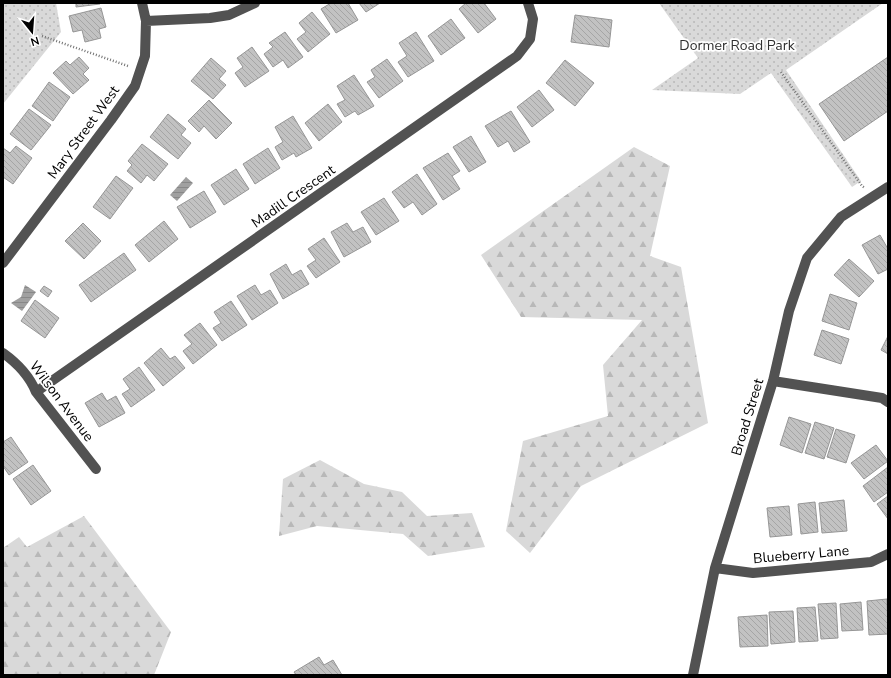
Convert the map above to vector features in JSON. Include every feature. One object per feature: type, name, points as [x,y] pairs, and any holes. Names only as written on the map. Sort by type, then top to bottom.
[{"type":"street","name":"Mary Street West","points":[[3,263],[135,86],[145,56],[146,21],[142,3]]},
{"type":"street","points":[[146,21],[210,18],[229,15],[255,3]]},
{"type":"street","name":"Madill Crescent","points":[[36,392],[516,56],[530,39],[533,19],[528,3]]},
{"type":"street","name":"Broad Street","points":[[693,675],[716,568],[773,381],[789,311],[807,258],[841,217],[888,187]]},
{"type":"street","name":"Wilson Avenue","points":[[3,353],[12,359],[27,375],[36,392],[96,469]]},
{"type":"street","points":[[773,381],[882,398],[888,402]]},
{"type":"street","name":"Blueberry Lane","points":[[716,568],[753,573],[870,562],[888,554]]},
{"type":"path","points":[[42,36],[141,70]]},
{"type":"path","points":[[780,72],[862,186],[875,196]]},
{"type":"green space","points":[[3,3],[56,3],[61,32],[3,104]]},
{"type":"green space","name":"Dormer Road Park","points":[[659,3],[883,3],[786,70],[861,181],[852,187],[771,73],[740,94],[652,90],[698,58]]},
{"type":"green space","points":[[634,147],[670,166],[650,256],[681,267],[708,423],[581,486],[530,553],[506,531],[523,441],[608,416],[603,365],[642,320],[521,317],[481,255]]},
{"type":"green space","points":[[320,460],[364,484],[402,492],[427,516],[472,513],[485,547],[428,556],[403,534],[317,526],[279,536],[283,479]]},
{"type":"green space","points":[[84,516],[171,632],[154,675],[3,675],[3,548],[19,537],[27,547]]},
{"type":"shaded area","points":[[186,177],[193,183],[177,201],[170,195]]},
{"type":"shaded area","points":[[25,285],[36,292],[22,311],[11,303],[21,297]]},
{"type":"building","points":[[76,3],[100,3],[100,4],[76,7]]},
{"type":"building","points":[[331,3],[348,3],[358,20],[336,33],[321,9]]},
{"type":"building","points":[[359,3],[380,3],[366,12]]},
{"type":"building","points":[[466,3],[484,3],[496,19],[478,33],[459,9]]},
{"type":"building","points":[[101,8],[106,27],[99,29],[101,38],[85,42],[82,30],[73,32],[69,16]]},
{"type":"building","points":[[312,12],[330,34],[308,52],[297,39],[306,32],[299,23]]},
{"type":"building","points":[[575,15],[612,20],[609,47],[571,42]]},
{"type":"building","points":[[451,19],[465,38],[441,55],[428,36]]},
{"type":"building","points":[[285,32],[303,57],[288,68],[283,60],[273,67],[264,54],[273,47],[269,43]]},
{"type":"building","points":[[416,32],[434,61],[408,77],[398,62],[407,56],[399,43]]},
{"type":"building","points":[[252,47],[269,71],[245,87],[235,73],[243,67],[237,58]]},
{"type":"building","points":[[79,57],[89,68],[83,74],[89,80],[73,94],[53,73],[66,61],[70,65]]},
{"type":"building","points":[[888,57],[888,111],[844,141],[819,104]]},
{"type":"building","points":[[211,58],[226,71],[219,79],[226,85],[213,99],[191,81]]},
{"type":"building","points":[[387,59],[403,81],[379,98],[367,82],[375,77],[371,70]]},
{"type":"building","points":[[565,60],[594,83],[575,106],[546,83]]},
{"type":"building","points":[[354,75],[374,106],[358,115],[355,111],[345,117],[337,104],[345,100],[337,86]]},
{"type":"building","points":[[49,82],[70,97],[53,121],[32,106]]},
{"type":"building","points":[[539,90],[554,110],[532,127],[517,107]]},
{"type":"building","points":[[209,100],[232,123],[216,139],[204,126],[199,132],[188,121]]},
{"type":"building","points":[[328,104],[342,122],[319,141],[305,123]]},
{"type":"building","points":[[29,109],[51,125],[31,150],[10,134]]},
{"type":"building","points":[[511,111],[530,142],[514,152],[508,141],[498,147],[485,126]]},
{"type":"building","points":[[168,114],[186,129],[181,135],[191,143],[178,159],[150,137]]},
{"type":"building","points":[[293,116],[312,148],[296,157],[294,153],[282,160],[275,147],[283,142],[275,127]]},
{"type":"building","points":[[471,136],[486,162],[469,172],[453,147]]},
{"type":"building","points":[[142,144],[168,164],[154,181],[147,175],[141,183],[127,171],[132,165],[128,161]]},
{"type":"building","points":[[16,146],[32,158],[13,184],[3,177],[3,148],[10,153]]},
{"type":"building","points":[[268,148],[280,168],[255,184],[243,164]]},
{"type":"building","points":[[448,153],[460,171],[452,176],[460,189],[443,200],[423,168]]},
{"type":"building","points":[[236,169],[249,189],[224,205],[211,185]]},
{"type":"building","points":[[417,174],[437,204],[422,215],[413,202],[404,208],[392,192]]},
{"type":"building","points":[[116,176],[133,188],[110,219],[93,207]]},
{"type":"building","points":[[204,191],[216,212],[190,228],[177,207]]},
{"type":"building","points":[[384,198],[399,221],[376,235],[361,212]]},
{"type":"building","points":[[164,221],[178,239],[149,262],[135,245]]},
{"type":"building","points":[[83,223],[101,241],[84,259],[65,241]]},
{"type":"building","points":[[347,223],[353,232],[363,227],[371,242],[344,257],[331,232]]},
{"type":"building","points":[[880,235],[888,249],[888,269],[878,274],[862,245]]},
{"type":"building","points":[[324,238],[340,262],[316,278],[307,266],[316,260],[308,249]]},
{"type":"building","points":[[124,253],[136,270],[91,302],[79,285]]},
{"type":"building","points":[[849,259],[874,281],[859,297],[834,275]]},
{"type":"building","points":[[286,264],[292,275],[301,270],[309,284],[283,299],[270,274]]},
{"type":"building","points":[[255,285],[261,295],[270,290],[278,303],[252,320],[237,296]]},
{"type":"building","points":[[44,286],[52,291],[48,297],[40,291]]},
{"type":"building","points":[[830,294],[857,303],[849,330],[822,321]]},
{"type":"building","points":[[35,300],[59,318],[45,338],[21,321]]},
{"type":"building","points":[[231,301],[247,325],[222,341],[213,328],[221,323],[214,312]]},
{"type":"building","points":[[200,323],[217,345],[193,364],[183,351],[192,344],[184,335]]},
{"type":"building","points":[[822,330],[849,339],[841,364],[814,355]]},
{"type":"building","points":[[888,336],[888,354],[881,350]]},
{"type":"building","points":[[161,348],[170,359],[175,356],[185,368],[163,386],[144,363]]},
{"type":"building","points":[[139,367],[155,390],[131,407],[122,394],[130,389],[123,379]]},
{"type":"building","points":[[102,393],[107,401],[116,396],[125,413],[99,427],[85,403]]},
{"type":"building","points":[[789,417],[811,424],[802,453],[780,445]]},
{"type":"building","points":[[815,422],[834,428],[824,459],[805,453]]},
{"type":"building","points":[[836,429],[855,435],[846,463],[827,457]]},
{"type":"building","points":[[11,437],[28,462],[9,475],[3,466],[3,442]]},
{"type":"building","points":[[876,445],[888,461],[864,479],[851,463]]},
{"type":"building","points":[[33,465],[51,491],[31,505],[13,479]]},
{"type":"building","points":[[888,467],[888,492],[874,502],[863,486]]},
{"type":"building","points":[[888,496],[888,519],[877,504]]},
{"type":"building","points":[[844,500],[847,531],[822,533],[819,503]]},
{"type":"building","points":[[815,502],[818,532],[801,534],[798,504]]},
{"type":"building","points":[[789,506],[792,535],[770,537],[767,508]]},
{"type":"building","points":[[887,599],[888,634],[869,635],[867,601]]},
{"type":"building","points":[[861,602],[863,630],[842,631],[840,604]]},
{"type":"building","points":[[836,603],[838,638],[821,639],[818,604]]},
{"type":"building","points":[[815,607],[818,641],[799,642],[797,608]]},
{"type":"building","points":[[793,611],[795,642],[771,644],[769,612]]},
{"type":"building","points":[[767,615],[768,646],[740,647],[738,617]]},
{"type":"building","points":[[319,657],[324,665],[333,660],[342,675],[296,675],[294,672]]}]
